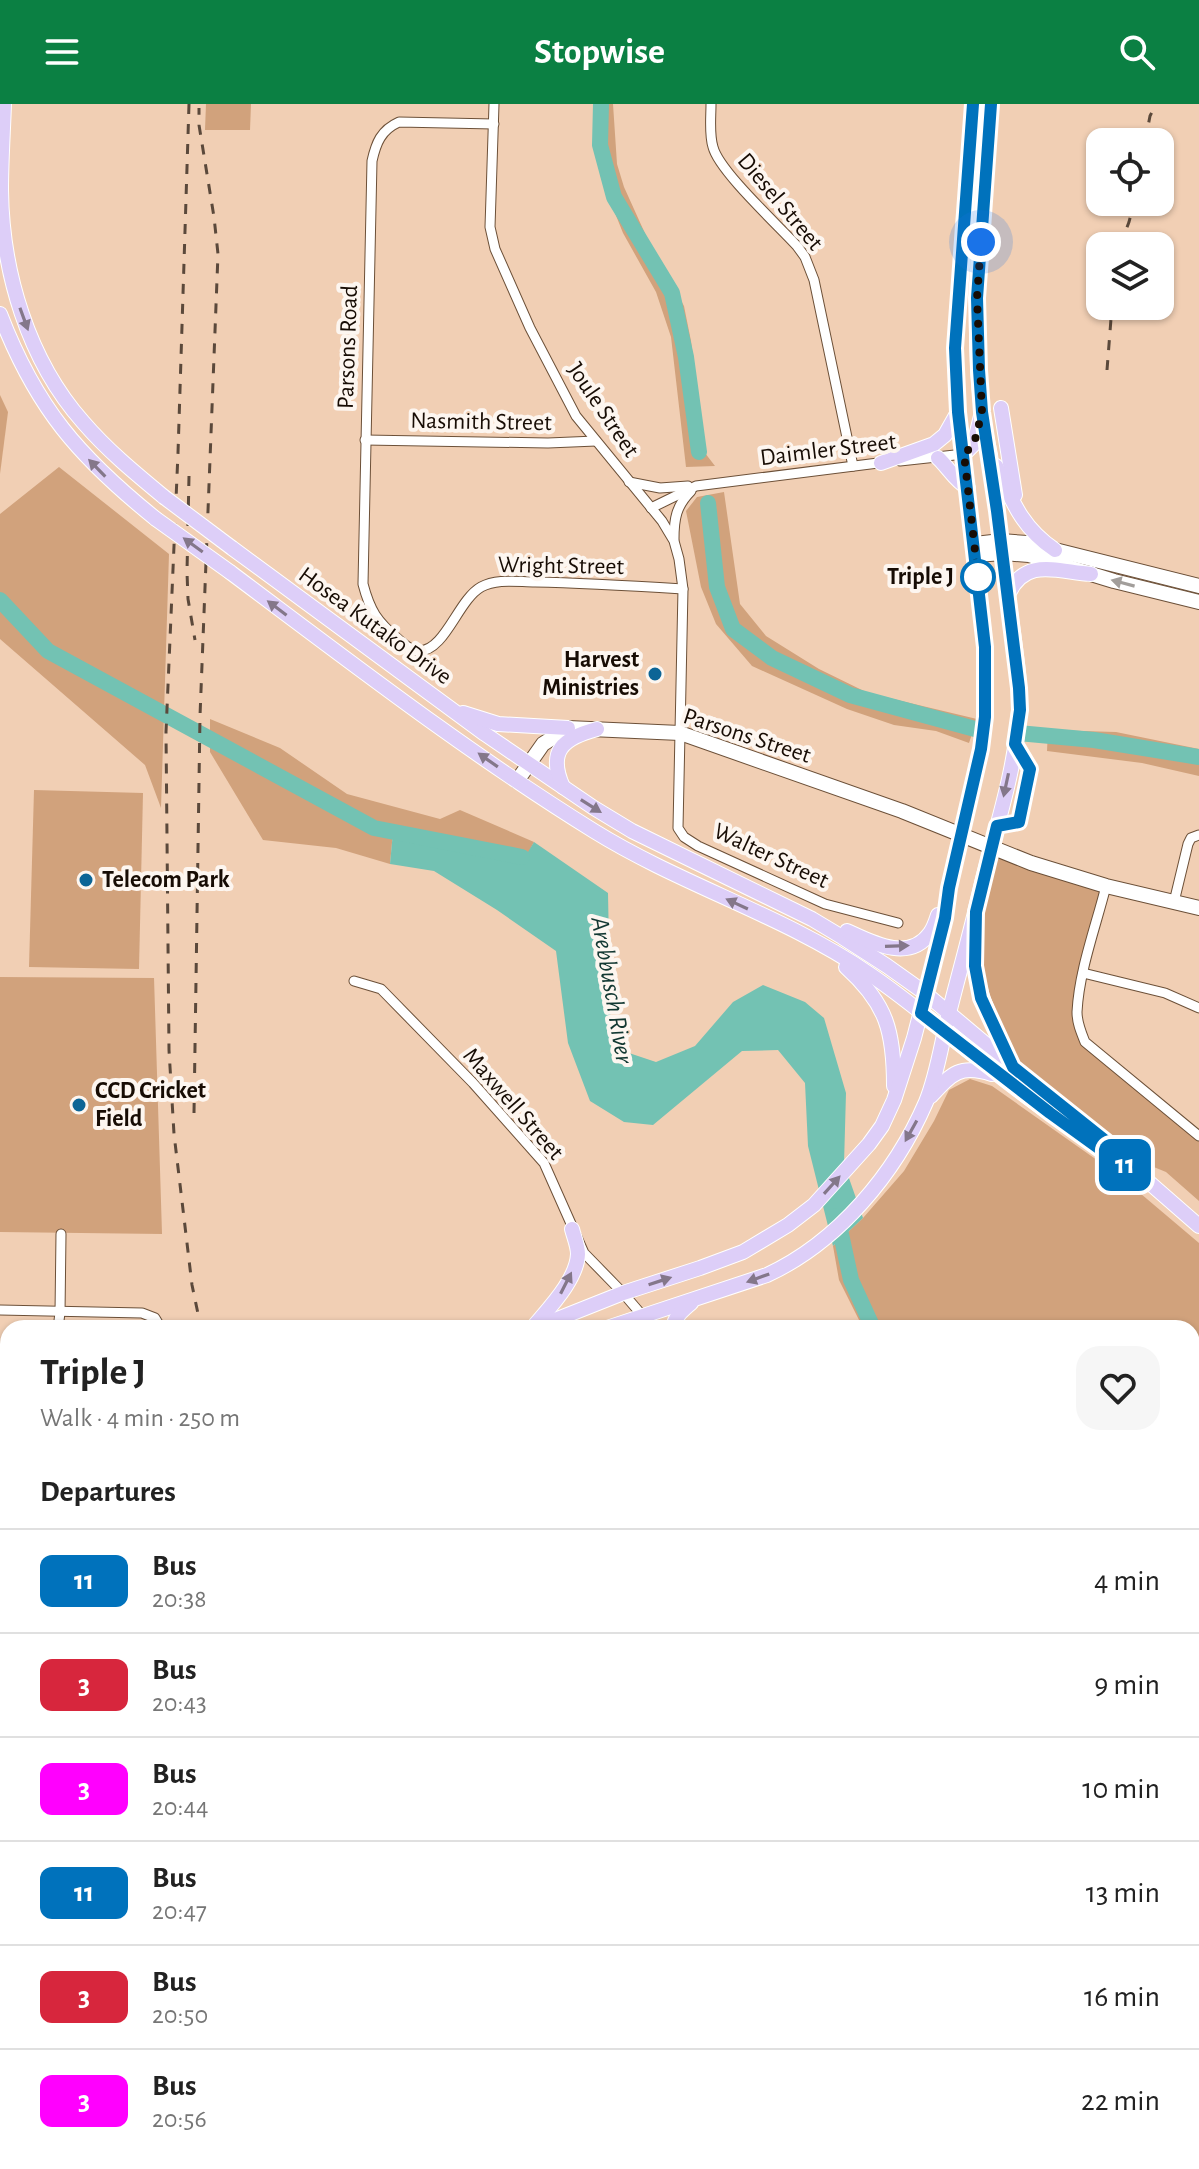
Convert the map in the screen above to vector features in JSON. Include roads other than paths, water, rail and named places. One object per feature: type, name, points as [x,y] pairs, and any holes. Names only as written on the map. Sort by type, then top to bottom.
[{"type":"main road","name":"Hosea Kutako Drive","points":[[4,104],[1,191],[15,292],[28,330],[54,381],[83,423],[113,455],[232,548],[564,788],[632,831],[842,937],[925,993],[1122,1154],[1136,1171]]},
{"type":"main road","points":[[554,1320],[743,1252],[788,1225],[814,1205],[851,1164],[882,1126],[894,1100],[921,1013],[945,918],[985,717],[986,663],[958,412],[952,323],[973,104]]},
{"type":"main road","points":[[630,1320],[749,1282],[784,1267],[825,1238],[861,1204],[897,1155],[926,1101],[938,1066],[1014,748],[1020,710],[1002,547],[982,412],[977,298],[991,104]]},
{"type":"main road","points":[[952,323],[968,319],[977,298]]},
{"type":"main road","name":"Hosea Kutako Drive","points":[[0,314],[21,363],[57,424],[106,477],[156,519],[348,662],[517,781],[596,832],[807,938],[868,973],[1000,1076],[1115,1160],[1136,1171]]},
{"type":"main road","points":[[1001,408],[1018,511]]},
{"type":"main road","points":[[881,463],[934,444],[945,435],[958,412]]},
{"type":"main road","points":[[964,454],[974,444],[982,412]]},
{"type":"main road","points":[[989,451],[1030,530],[1055,550]]},
{"type":"main road","points":[[938,458],[958,482],[968,488]]},
{"type":"main road","points":[[1008,595],[1017,579],[1032,569],[1091,574]]},
{"type":"main road","points":[[448,707],[498,724],[568,728]]},
{"type":"main road","points":[[564,788],[557,773],[557,755],[570,738],[597,729]]},
{"type":"main road","points":[[748,887],[893,949],[916,944],[931,933],[949,888]]},
{"type":"main road","points":[[976,912],[974,944],[979,990],[1013,1067]]},
{"type":"main road","points":[[807,938],[859,978],[873,993],[889,1028],[894,1055],[894,1100]]},
{"type":"main road","points":[[926,1101],[954,1073],[969,1069],[1000,1076]]},
{"type":"main road","points":[[1136,1171],[1199,1226]]},
{"type":"main road","points":[[539,1320],[561,1293],[573,1270],[578,1253],[572,1229]]},
{"type":"main road","points":[[675,1320],[697,1298]]},
{"type":"street","name":"Joule Street","points":[[494,104],[490,227],[495,249],[530,328],[576,416],[662,521],[674,541],[683,589],[680,733]]},
{"type":"street","name":"Diesel Street","points":[[711,104],[714,153],[805,257],[814,280],[853,466]]},
{"type":"street","name":"Parsons Road","points":[[422,651],[413,650],[380,623],[368,605],[363,584],[372,161],[377,141],[391,125],[399,122],[494,124]]},
{"type":"street","name":"Nasmith Street","points":[[365,440],[596,441]]},
{"type":"street","name":"Daimler Street","points":[[629,482],[660,488],[696,486],[964,454]]},
{"type":"street","name":"Daimler Street","points":[[651,508],[696,486]]},
{"type":"street","points":[[674,541],[677,509],[696,486]]},
{"type":"street","points":[[975,550],[1027,543],[1199,586]]},
{"type":"street","points":[[1002,547],[1199,602]]},
{"type":"street","name":"Wright Street","points":[[422,651],[437,644],[469,596],[482,586],[496,582],[683,589]]},
{"type":"street","points":[[517,781],[543,744],[568,728]]},
{"type":"street","name":"Parsons Street","points":[[568,728],[680,733],[962,834],[1031,863],[1106,886],[1199,908]]},
{"type":"street","name":"Walter Street","points":[[680,733],[678,828],[684,837],[825,904],[898,923]]},
{"type":"street","points":[[1174,902],[1188,844],[1191,838],[1199,835]]},
{"type":"street","points":[[1106,886],[1083,973],[1077,1014],[1079,1030],[1085,1042],[1199,1136]]},
{"type":"street","points":[[1083,973],[1165,993],[1199,1008]]},
{"type":"street","name":"Maxwell Street","points":[[354,981],[381,989],[473,1083],[536,1154],[548,1171],[584,1253],[646,1320]]},
{"type":"street","points":[[59,1320],[61,1234]]},
{"type":"street","points":[[0,1310],[142,1313],[156,1320]]},
{"type":"water","points":[[393,832],[525,857],[534,842],[608,893],[611,1047],[656,1062],[695,1046],[733,1002],[763,985],[805,1002],[824,1018],[846,1093],[844,1164],[863,1218],[833,1246],[808,1146],[805,1083],[778,1050],[742,1051],[653,1125],[624,1122],[590,1101],[568,1043],[556,951],[434,871],[390,864]]},
{"type":"waterway","points":[[601,104],[600,145],[614,197],[672,293],[686,357],[699,452]]},
{"type":"waterway","points":[[708,503],[717,587],[733,629],[772,658],[850,695],[975,729]]},
{"type":"waterway","name":"Arebbusch River","points":[[0,600],[48,651],[374,828],[522,857]]},
{"type":"waterway","points":[[1018,733],[1094,740],[1199,757]]},
{"type":"waterway","name":"Arebbusch River","points":[[837,1216],[851,1280],[869,1320]]},
{"type":"railway","points":[[189,104],[166,732],[169,1050],[174,1134],[192,1285],[199,1320]]},
{"type":"railway","points":[[1148,128],[1156,104]]},
{"type":"railway","points":[[194,1113],[200,716],[218,254],[199,108]]},
{"type":"railway","points":[[1125,232],[1130,216]]},
{"type":"railway","points":[[1107,370],[1111,320]]},
{"type":"railway","points":[[189,476],[187,572],[195,640]]},
{"type":"place","name":"Triple J","points":[[978,577]]},
{"type":"place","name":"Harvest Ministries","points":[[655,674]]},
{"type":"place","name":"Telecom Park","points":[[86,880]]},
{"type":"place","name":"CCD Cricket Field","points":[[79,1105]]}]
